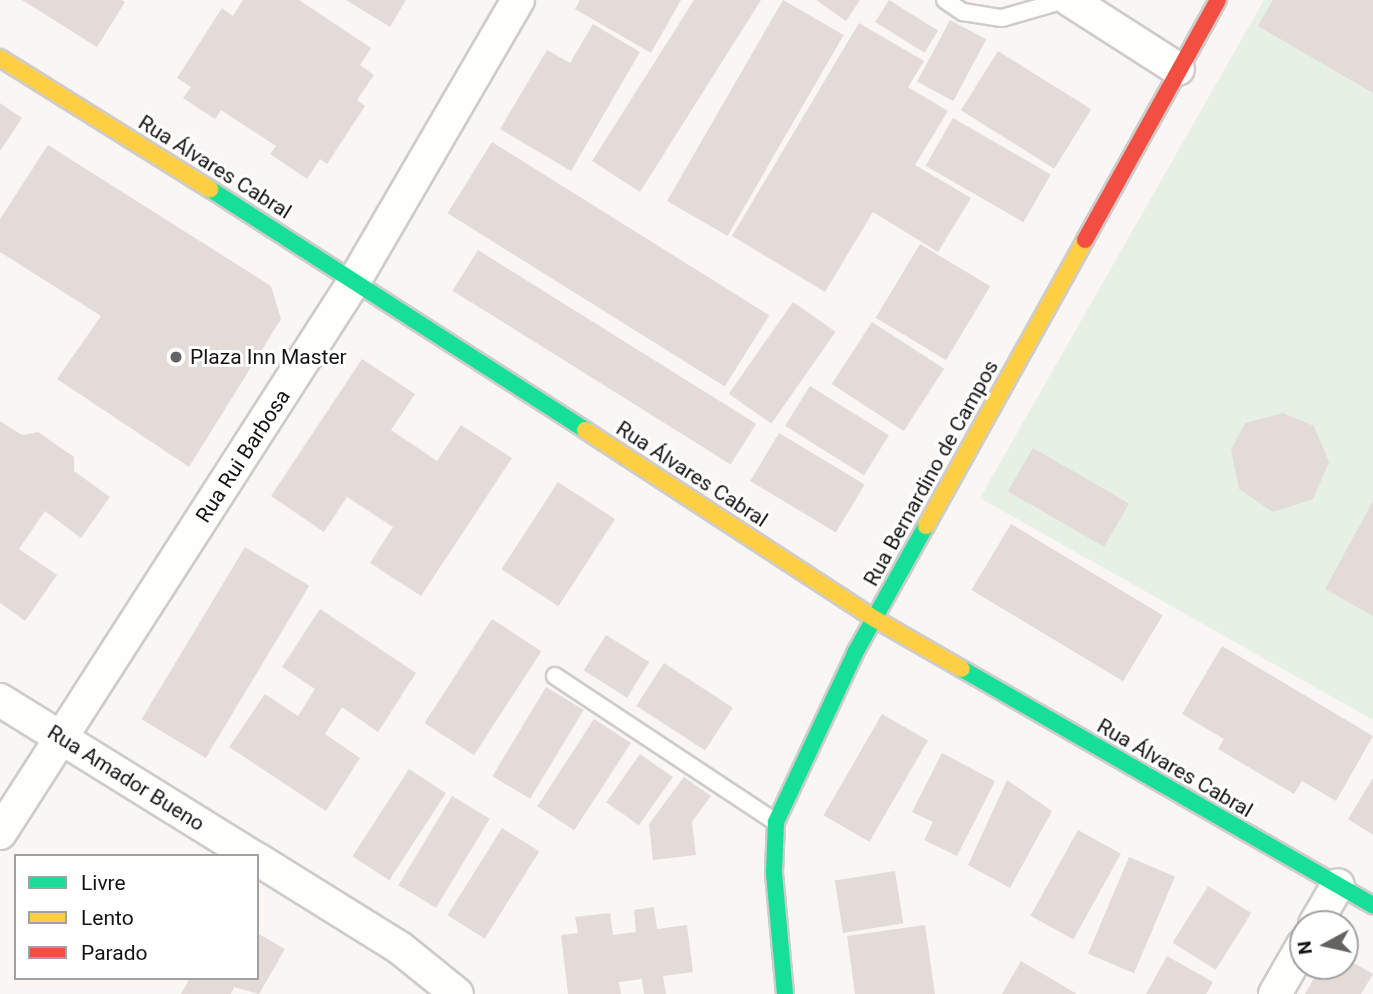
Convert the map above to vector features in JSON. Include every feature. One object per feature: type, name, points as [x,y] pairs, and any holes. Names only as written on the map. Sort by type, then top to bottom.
[{"type":"main road","name":"Rua Bernardino de Campos","points":[[785,994],[774,872],[776,822],[831,700],[874,619],[1218,0]]},
{"type":"main road","name":"Rua Álvares Cabral","points":[[0,58],[355,280],[874,619],[1373,905]]},
{"type":"street","name":"Rua Rui Barbosa","points":[[0,833],[355,280],[518,0]]},
{"type":"street","points":[[1070,0],[1178,69]]},
{"type":"street","name":"Rua Amador Bueno","points":[[0,700],[249,854]]},
{"type":"street","points":[[259,860],[400,948],[457,994]]},
{"type":"street","points":[[1323,910],[1338,885]]},
{"type":"street","points":[[1275,994],[1289,970]]},
{"type":"lane","points":[[945,0],[963,12],[1002,18],[1065,0]]},
{"type":"lane","points":[[555,676],[776,822]]},
{"type":"shaded area","points":[[1264,0],[1373,0],[1373,720],[980,498]]},
{"type":"building","points":[[22,0],[122,0],[125,2],[97,47]]},
{"type":"building","points":[[243,0],[299,0],[371,48],[360,65],[374,75],[357,100],[365,106],[327,164],[320,159],[307,179],[270,154],[276,146],[221,110],[215,119],[183,98],[191,87],[177,78],[222,8],[233,16]]},
{"type":"building","points":[[346,0],[406,0],[390,27]]},
{"type":"building","points":[[580,0],[681,0],[651,53],[575,9]]},
{"type":"building","points":[[694,0],[761,0],[640,192],[592,161]]},
{"type":"building","points":[[783,0],[844,35],[728,236],[667,201]]},
{"type":"building","points":[[816,0],[860,0],[846,21]]},
{"type":"building","points":[[889,0],[938,31],[924,53],[875,22]]},
{"type":"building","points":[[1273,0],[1373,0],[1373,93],[1258,26]]},
{"type":"building","points":[[950,20],[986,39],[953,101],[917,82]]},
{"type":"building","points":[[859,23],[924,61],[908,87],[948,111],[915,165],[971,198],[938,252],[873,212],[825,292],[732,236]]},
{"type":"building","points":[[593,24],[640,52],[571,171],[500,129],[547,50],[570,63]]},
{"type":"building","points":[[998,51],[1091,109],[1054,169],[961,110]]},
{"type":"building","points":[[0,103],[22,118],[0,151]]},
{"type":"building","points":[[953,118],[1051,174],[1023,222],[926,166]]},
{"type":"building","points":[[492,142],[769,315],[725,387],[447,213]]},
{"type":"building","points":[[48,145],[271,286],[281,319],[189,467],[57,379],[101,316],[0,252],[0,219]]},
{"type":"building","points":[[920,244],[990,286],[946,360],[876,318]]},
{"type":"building","points":[[478,250],[756,424],[731,465],[453,291]]},
{"type":"building","points":[[793,302],[836,332],[771,424],[729,394]]},
{"type":"building","points":[[872,322],[944,369],[904,431],[832,384]]},
{"type":"building","points":[[362,359],[415,394],[391,430],[437,461],[461,425],[512,458],[421,596],[370,563],[393,527],[347,497],[324,532],[271,496]]},
{"type":"building","points":[[810,386],[889,435],[864,475],[785,426]]},
{"type":"building","points":[[1283,413],[1314,426],[1329,462],[1313,499],[1273,512],[1239,489],[1231,450],[1245,423]]},
{"type":"building","points":[[0,421],[22,435],[38,432],[74,457],[74,471],[110,497],[81,538],[45,511],[19,549],[57,575],[25,621],[0,603]]},
{"type":"building","points":[[779,433],[865,485],[836,533],[750,481]]},
{"type":"building","points":[[1033,448],[1129,504],[1104,547],[1008,491]]},
{"type":"building","points":[[558,482],[615,519],[558,606],[501,569]]},
{"type":"building","points":[[1373,501],[1373,616],[1325,589]]},
{"type":"building","points":[[1011,524],[1163,615],[1123,681],[971,590]]},
{"type":"building","points":[[245,547],[309,586],[206,758],[141,719]]},
{"type":"building","points":[[320,609],[416,673],[378,732],[342,707],[325,734],[360,758],[326,811],[229,747],[265,694],[298,716],[315,689],[282,667]]},
{"type":"building","points":[[492,619],[541,651],[474,755],[424,723]]},
{"type":"building","points":[[606,635],[649,662],[627,698],[584,671]]},
{"type":"building","points":[[1222,646],[1373,736],[1336,801],[1302,781],[1294,794],[1218,749],[1224,739],[1182,714]]},
{"type":"building","points":[[664,663],[733,708],[705,750],[636,706]]},
{"type":"building","points":[[546,687],[584,710],[530,799],[492,776]]},
{"type":"building","points":[[882,714],[928,740],[869,842],[824,815]]},
{"type":"building","points":[[594,719],[631,743],[574,830],[537,806]]},
{"type":"building","points":[[942,753],[995,781],[957,856],[924,840],[933,822],[912,812]]},
{"type":"building","points":[[640,754],[673,777],[639,825],[606,802]]},
{"type":"building","points":[[409,769],[446,793],[389,880],[352,856]]},
{"type":"building","points":[[684,777],[711,796],[692,822],[696,855],[653,860],[649,824]]},
{"type":"building","points":[[1373,778],[1373,835],[1348,819]]},
{"type":"building","points":[[1007,780],[1052,811],[1010,888],[968,865]]},
{"type":"building","points":[[452,796],[490,819],[436,908],[398,885]]},
{"type":"building","points":[[502,828],[539,851],[485,939],[447,915]]},
{"type":"building","points":[[1078,830],[1121,854],[1073,939],[1030,916]]},
{"type":"building","points":[[1129,857],[1175,877],[1134,973],[1088,954]]},
{"type":"building","points":[[895,871],[903,923],[843,933],[835,881]]},
{"type":"building","points":[[1208,886],[1251,913],[1216,970],[1172,943]]},
{"type":"building","points":[[654,907],[657,929],[687,925],[693,972],[663,976],[666,994],[644,994],[642,979],[619,982],[621,994],[568,994],[561,935],[578,933],[575,917],[610,913],[613,935],[636,932],[634,910]]},
{"type":"building","points":[[925,925],[935,994],[855,994],[847,936]]},
{"type":"building","points":[[259,934],[285,949],[259,994],[234,987],[231,994],[181,994],[189,980],[259,980]]},
{"type":"building","points":[[1167,956],[1213,982],[1206,994],[1146,994]]},
{"type":"building","points":[[1021,961],[1077,994],[1002,994]]},
{"type":"building","points":[[1359,966],[1373,974],[1361,994],[1305,994],[1313,980],[1359,980]]},
{"type":"traffic: fast","points":[[210,189],[585,430]]},
{"type":"traffic: fast","points":[[785,994],[774,872],[776,822],[855,653],[926,526]]},
{"type":"traffic: fast","points":[[962,669],[1373,905]]},
{"type":"traffic: slow","points":[[0,58],[210,189]]},
{"type":"traffic: slow","points":[[926,526],[1085,240]]},
{"type":"traffic: slow","points":[[585,430],[875,619],[962,669]]},
{"type":"traffic: jam","points":[[1085,240],[1218,0]]},
{"type":"place","name":"Plaza Inn Master","points":[[176,357]]}]
